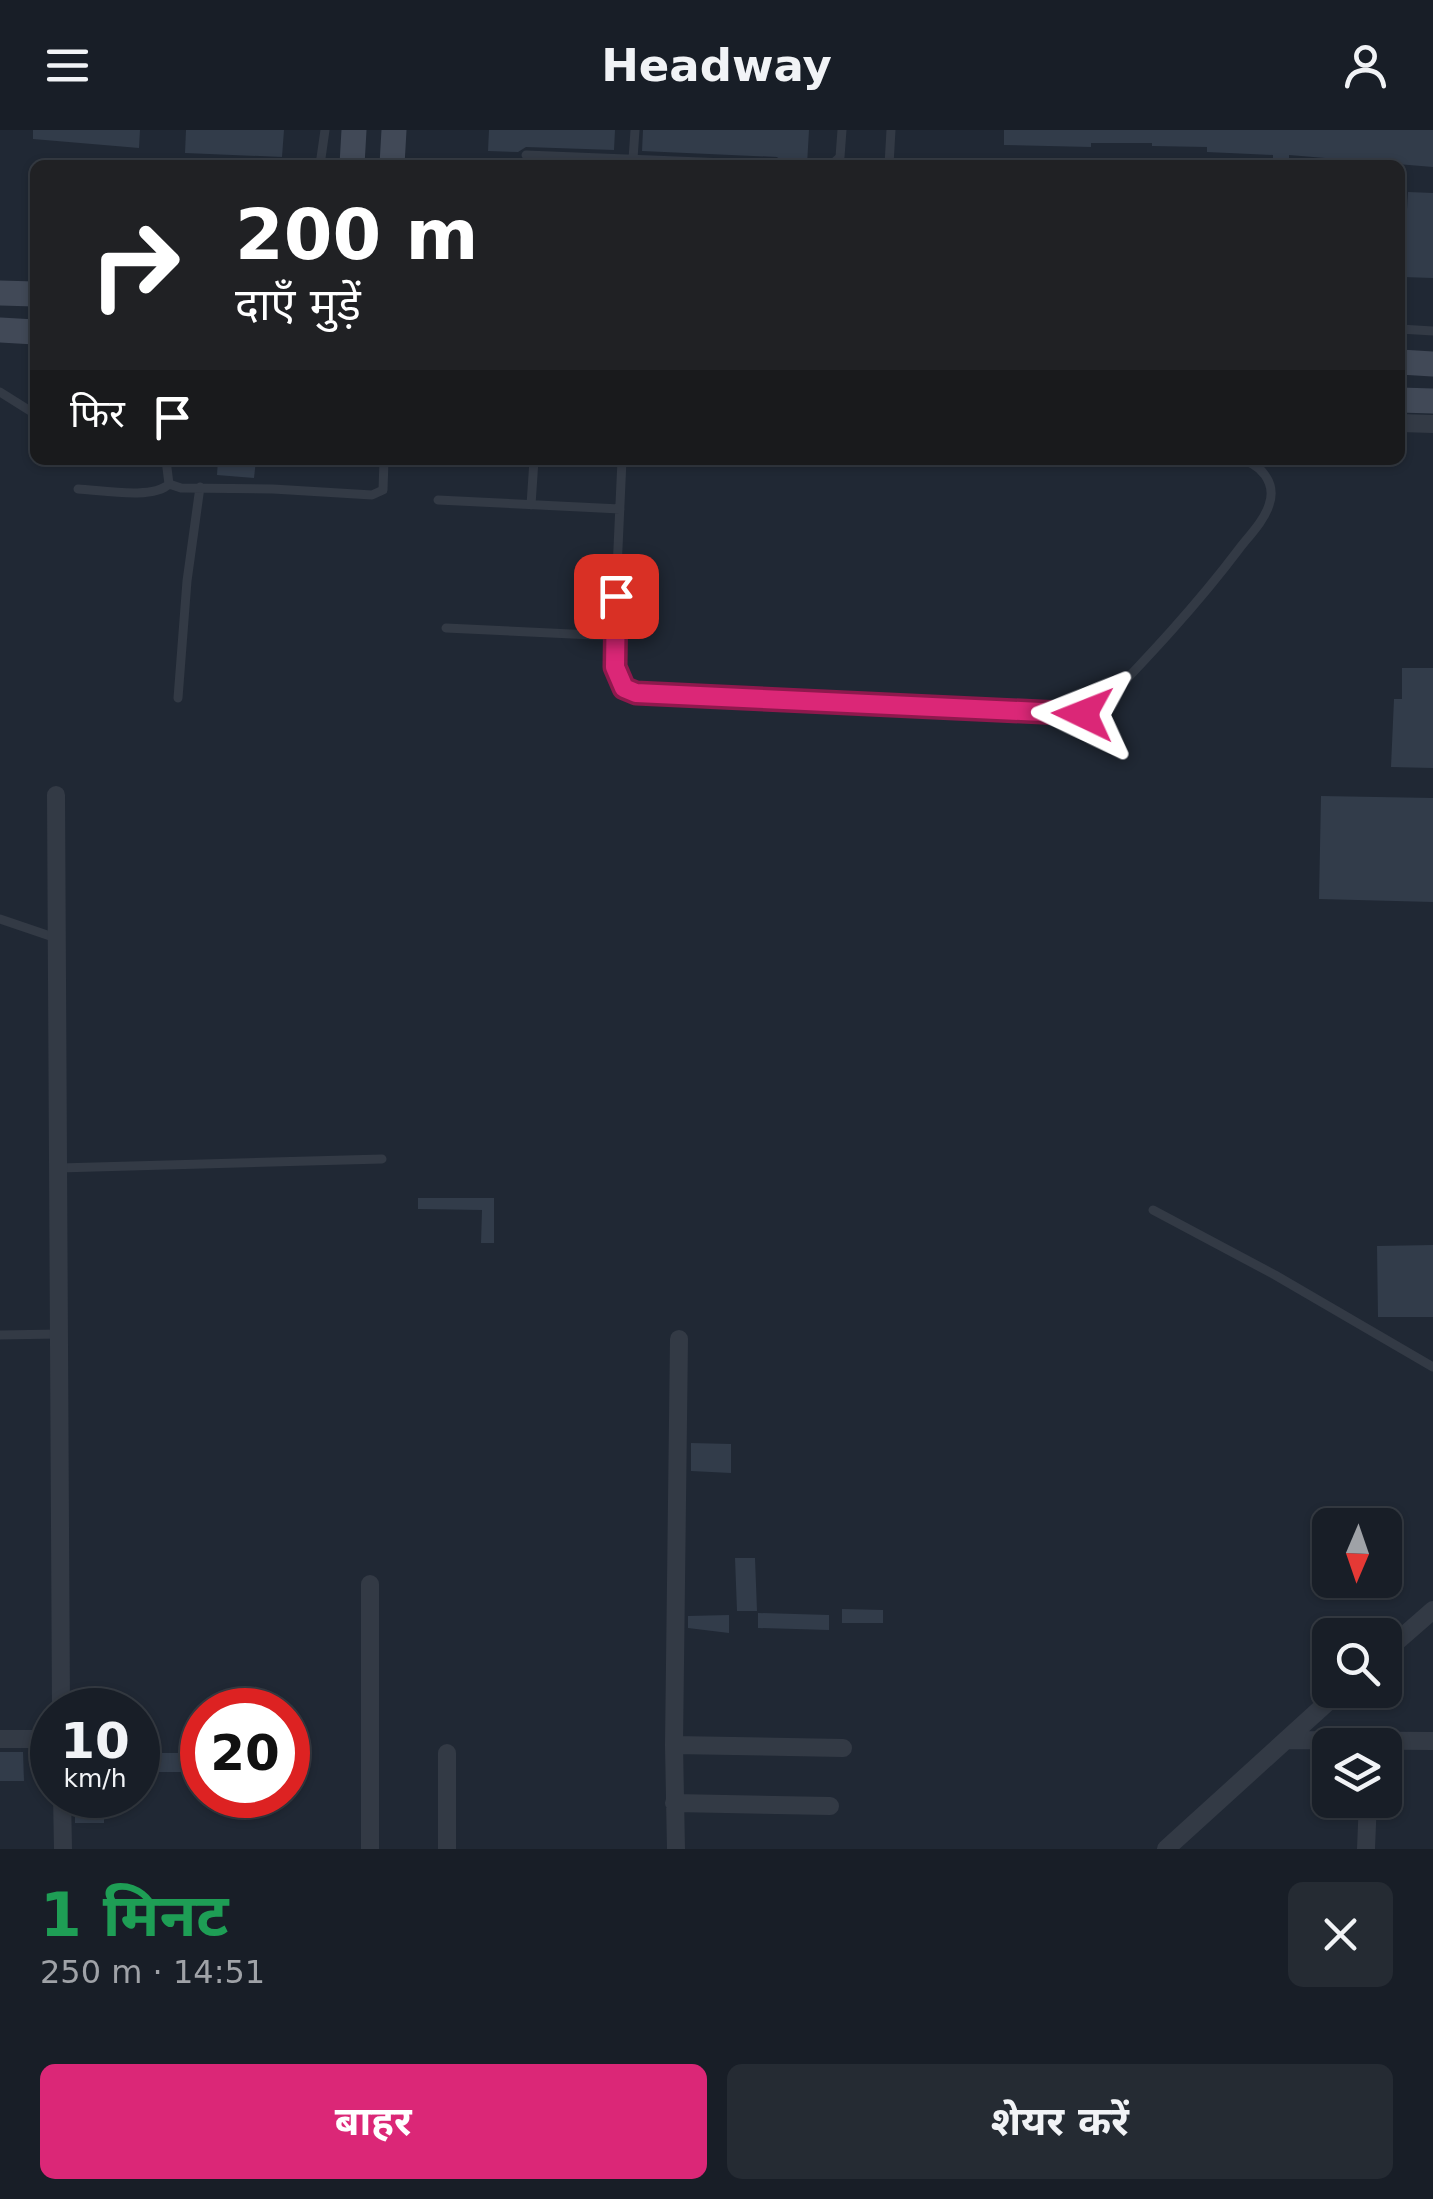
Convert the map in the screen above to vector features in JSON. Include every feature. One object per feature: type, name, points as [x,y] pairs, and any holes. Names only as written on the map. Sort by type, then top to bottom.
[{"type":"street","points":[[0,293],[30,294]]},
{"type":"street","points":[[0,330],[30,332]]},
{"type":"street","points":[[1405,362],[1433,364]]},
{"type":"street","points":[[1405,400],[1433,401]]},
{"type":"street","points":[[1405,423],[1433,424]]},
{"type":"street","points":[[56,795],[60,1688]]},
{"type":"street","points":[[676,1849],[679,1340]]},
{"type":"street","points":[[370,1584],[370,1849]]},
{"type":"street","points":[[1402,1637],[1433,1610]]},
{"type":"street","points":[[1166,1849],[1323,1708]]},
{"type":"street","points":[[0,1738],[30,1739]]},
{"type":"street","points":[[1288,1740],[1312,1741]]},
{"type":"street","points":[[1402,1742],[1433,1741]]},
{"type":"street","points":[[674,1746],[843,1748]]},
{"type":"street","points":[[446,1849],[448,1753]]},
{"type":"street","points":[[674,1803],[830,1806]]},
{"type":"street","points":[[62,1818],[63,1849]]},
{"type":"street","points":[[1366,1849],[1367,1818]]},
{"type":"lane","points":[[321,160],[324,130]]},
{"type":"lane","points":[[633,159],[635,130]]},
{"type":"lane","points":[[836,160],[842,130]]},
{"type":"lane","points":[[889,160],[891,130]]},
{"type":"lane","points":[[526,155],[657,160]]},
{"type":"lane","points":[[1405,330],[1433,331]]},
{"type":"lane","points":[[0,392],[30,411]]},
{"type":"lane","points":[[78,489],[149,493],[164,490],[169,484],[167,465]]},
{"type":"lane","points":[[169,484],[181,488],[372,494],[382,490],[384,465]]},
{"type":"lane","points":[[532,504],[534,465]]},
{"type":"lane","points":[[622,465],[614,636],[618,678],[624,688],[636,693],[1053,714],[1091,713],[1183,620],[1264,516],[1272,495],[1267,478],[1256,465]]},
{"type":"lane","points":[[178,698],[187,581],[200,487]]},
{"type":"lane","points":[[438,500],[620,510]]},
{"type":"lane","points":[[446,628],[614,636]]},
{"type":"lane","points":[[0,919],[56,938]]},
{"type":"lane","points":[[59,1168],[382,1159]]},
{"type":"lane","points":[[1153,1210],[1433,1367]]},
{"type":"lane","points":[[0,1335],[58,1334]]},
{"type":"building","points":[[33,130],[140,130],[139,148],[33,139]]},
{"type":"building","points":[[186,130],[284,130],[282,157],[185,153]]},
{"type":"building","points":[[489,130],[615,130],[614,150],[526,147],[518,152],[488,151]]},
{"type":"building","points":[[643,130],[809,130],[807,160],[642,151]]},
{"type":"building","points":[[1004,130],[1433,130],[1433,167],[1405,165],[1405,160],[1289,155],[1289,160],[1273,160],[1273,155],[1207,152],[1207,147],[1152,143],[1091,143],[1091,147],[1004,145]]},
{"type":"building","points":[[1408,192],[1433,193],[1433,278],[1405,277]]},
{"type":"building","points":[[218,465],[255,465],[254,478],[217,475]]},
{"type":"building","points":[[1402,668],[1433,668],[1433,768],[1391,767],[1394,699],[1402,699]]},
{"type":"building","points":[[1321,796],[1433,798],[1433,902],[1319,899]]},
{"type":"building","points":[[418,1198],[494,1198],[494,1243],[481,1243],[482,1210],[418,1209]]},
{"type":"building","points":[[1433,1245],[1433,1317],[1378,1317],[1377,1246]]},
{"type":"building","points":[[691,1443],[731,1444],[731,1473],[691,1471]]},
{"type":"building","points":[[735,1558],[755,1558],[757,1611],[737,1611]]},
{"type":"building","points":[[842,1609],[883,1610],[883,1623],[842,1623]]},
{"type":"building","points":[[758,1613],[829,1615],[829,1630],[758,1628]]},
{"type":"building","points":[[729,1615],[729,1633],[688,1628],[688,1616]]},
{"type":"building","points":[[180,1750],[180,1772],[160,1772],[160,1753]]},
{"type":"building","points":[[0,1752],[23,1752],[24,1781],[0,1781]]},
{"type":"building","points":[[75,1818],[104,1818],[104,1823],[75,1823]]},
{"type":"route","points":[[616,596],[615,667],[624,688],[636,693],[1083,714]]}]
